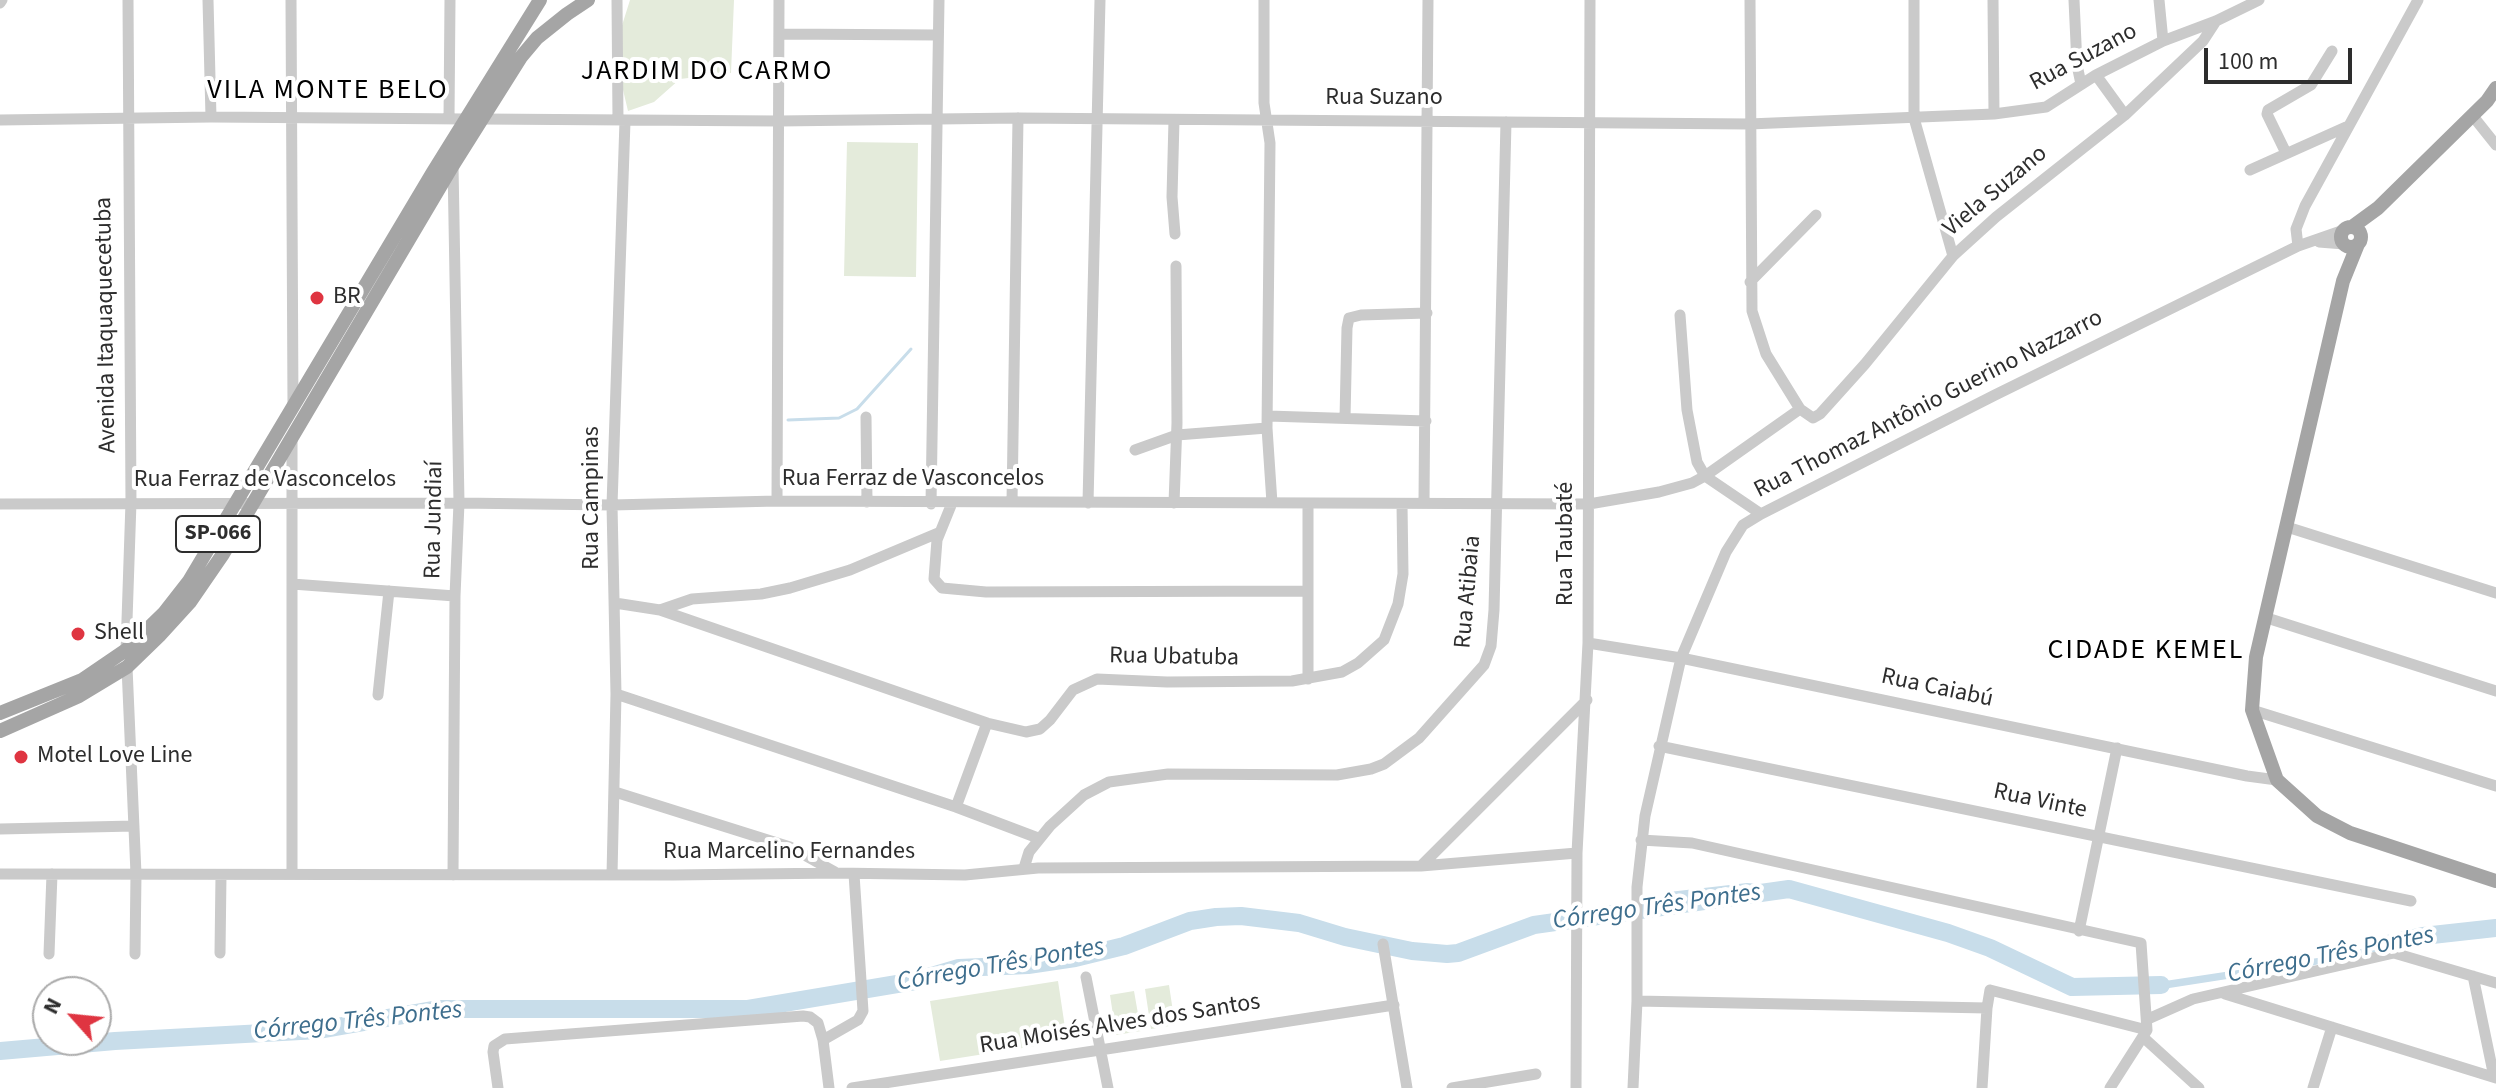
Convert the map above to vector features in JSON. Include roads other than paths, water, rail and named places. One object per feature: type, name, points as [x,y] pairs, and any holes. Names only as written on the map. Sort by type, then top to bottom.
[{"type":"main road","name":"SP-066","points":[[0,713],[82,680],[126,650],[164,613],[189,581],[293,405],[474,119],[540,0]]},
{"type":"main road","name":"SP-066","points":[[0,731],[79,696],[127,667],[190,602],[252,504],[453,165],[474,119],[537,38],[588,0]]},
{"type":"main road","points":[[2496,88],[2351,238],[2254,669],[2252,710],[2277,780],[2317,816],[2350,833],[2496,881]]},
{"type":"street","name":"Avenida Itaquaquecetuba","points":[[126,650],[131,502],[128,0]]},
{"type":"street","points":[[208,0],[211,117]]},
{"type":"street","points":[[291,0],[293,405]]},
{"type":"street","points":[[449,119],[450,0]]},
{"type":"street","name":"Rua Campinas","points":[[612,875],[616,694],[612,505],[622,120],[617,0]]},
{"type":"street","points":[[777,501],[779,0]]},
{"type":"street","points":[[931,504],[939,0]]},
{"type":"street","points":[[1088,503],[1100,0]]},
{"type":"street","points":[[1264,0],[1264,103],[1270,143],[1268,422],[1272,503]]},
{"type":"street","points":[[1424,503],[1428,0]]},
{"type":"street","name":"Rua Taubaté","points":[[1576,1088],[1577,853],[1588,643],[1590,0]]},
{"type":"street","points":[[1750,0],[1752,311],[1766,354],[1800,409]]},
{"type":"street","points":[[1914,0],[1914,118],[1953,256]]},
{"type":"street","points":[[1993,0],[1994,114]]},
{"type":"street","points":[[2074,0],[2077,65],[2081,84]]},
{"type":"street","points":[[2159,0],[2163,41]]},
{"type":"street","name":"Rua Suzano","points":[[0,120],[211,117],[779,121],[1018,118],[1749,124],[1994,114],[2046,107],[2096,75],[2163,41],[2216,21],[2259,0]]},
{"type":"street","points":[[2298,246],[2299,218],[2418,0]]},
{"type":"street","name":"Viela Suzano","points":[[1800,409],[1810,417],[1820,414],[1953,256],[1996,217],[2125,115],[2203,41],[2216,21]]},
{"type":"street","points":[[779,34],[938,35]]},
{"type":"street","points":[[2286,153],[2267,114],[2268,110],[2311,85],[2332,51]]},
{"type":"street","points":[[2096,75],[2125,115]]},
{"type":"street","points":[[2472,115],[2496,145]]},
{"type":"street","points":[[1012,502],[1018,118]]},
{"type":"street","points":[[1174,120],[1172,197],[1175,234]]},
{"type":"street","name":"Rua Atibaia","points":[[1024,868],[1038,838],[1084,795],[1109,782],[1168,774],[1337,775],[1384,764],[1419,738],[1484,665],[1491,646],[1498,504],[1506,122]]},
{"type":"street","points":[[2250,170],[2347,127]]},
{"type":"street","name":"Rua Jundiaí","points":[[453,165],[459,503],[455,596],[453,875]]},
{"type":"street","points":[[1750,282],[1816,215]]},
{"type":"street","name":"Rua Thomaz Antônio Guerino Nazzarro","points":[[1633,1088],[1637,887],[1641,840],[1659,746],[1681,658],[1726,552],[1743,525],[1995,395],[2298,246],[2351,238]]},
{"type":"street","points":[[1174,503],[1177,435],[1176,266]]},
{"type":"street","points":[[1345,418],[1349,318],[1427,313]]},
{"type":"street","points":[[1680,315],[1687,410],[1697,462],[1705,476],[1761,514]]},
{"type":"street","name":"Rua Ferraz de Vasconcelos","points":[[0,504],[612,505],[777,501],[931,504],[1589,504],[1659,492],[1705,476],[1800,409]]},
{"type":"street","points":[[866,417],[867,502]]},
{"type":"street","points":[[1135,450],[1177,435],[1268,422],[1345,418],[1426,421]]},
{"type":"street","points":[[292,436],[292,874]]},
{"type":"street","points":[[952,503],[938,533],[934,579],[942,588],[986,592],[1307,591]]},
{"type":"street","points":[[1308,504],[1308,679]]},
{"type":"street","name":"Rua Ubatuba","points":[[615,603],[660,610],[987,723],[1026,732],[1040,729],[1073,690],[1097,679],[1292,681],[1342,672],[1384,640],[1398,604],[1403,574],[1402,504]]},
{"type":"street","points":[[2287,527],[2496,593]]},
{"type":"street","points":[[660,610],[692,599],[761,594],[790,588],[850,570],[938,533]]},
{"type":"street","points":[[292,584],[455,596]]},
{"type":"street","points":[[378,695],[389,591]]},
{"type":"street","points":[[2267,618],[2496,691]]},
{"type":"street","name":"Rua Caiabú","points":[[1588,643],[1681,658],[2277,780]]},
{"type":"street","points":[[127,667],[136,874],[135,954]]},
{"type":"street","points":[[616,694],[956,807],[1038,838]]},
{"type":"street","points":[[1421,866],[1587,700]]},
{"type":"street","points":[[2252,710],[2496,786]]},
{"type":"street","points":[[956,807],[987,723]]},
{"type":"street","name":"Rua Vinte","points":[[1659,746],[2411,901]]},
{"type":"street","points":[[2079,931],[2117,748]]},
{"type":"street","points":[[615,792],[790,847],[837,873]]},
{"type":"street","points":[[0,829],[134,826]]},
{"type":"street","points":[[1641,840],[1692,843],[2141,943],[2146,1029]]},
{"type":"street","name":"Rua Marcelino Fernandes","points":[[0,874],[965,875],[1024,868],[1421,866],[1577,853]]},
{"type":"street","points":[[49,954],[52,874]]},
{"type":"street","points":[[823,1040],[858,1020],[863,1011],[854,874]]},
{"type":"street","points":[[220,953],[221,875]]},
{"type":"street","points":[[1383,944],[1407,1088]]},
{"type":"street","points":[[2110,1088],[2146,1029],[2193,999],[2394,953],[2496,983]]},
{"type":"street","points":[[2221,992],[2495,1078],[2473,976]]},
{"type":"street","points":[[1086,977],[1108,1088]]},
{"type":"street","points":[[1982,1088],[1990,990],[2146,1029],[2199,1088]]},
{"type":"street","points":[[1637,1001],[1987,1008]]},
{"type":"street","name":"Rua Moisés Alves dos Santos","points":[[852,1088],[1394,1005]]},
{"type":"street","points":[[498,1088],[493,1052],[494,1046],[505,1039],[810,1017],[818,1023],[823,1040],[829,1088]]},
{"type":"street","points":[[2313,1088],[2332,1027]]},
{"type":"street","points":[[1452,1088],[1501,1084],[1536,1074]]},
{"type":"water","points":[[1747,883],[1808,888],[1853,901],[1851,904],[1802,889],[1746,889],[1666,903],[1669,892]]},
{"type":"water","points":[[2402,937],[2400,944],[2311,966],[2150,991],[2145,984],[2344,954]]},
{"type":"waterway","points":[[788,420],[839,418],[857,409],[911,349]]},
{"type":"waterway","name":"Córrego Três Pontes","points":[[0,1051],[115,1041],[319,1030],[438,1009],[748,1009],[915,981],[959,968],[1028,965],[1075,958],[1124,946],[1190,921],[1216,917],[1241,916],[1299,923],[1345,937],[1412,951],[1447,954],[1458,953],[1534,925],[1789,889],[1948,933],[1990,948],[2072,987],[2161,985]]},
{"type":"waterway","name":"Córrego Três Pontes","points":[[2379,946],[2423,936],[2496,928]]},
{"type":"place","name":"BR","points":[[317,298]]},
{"type":"place","name":"Shell","points":[[78,634]]},
{"type":"place","name":"Motel Love Line","points":[[21,757]]},
{"type":"district","name":"JARDIM DO CARMO","points":[[707,73]]},
{"type":"district","name":"VILA MONTE BELO","points":[[328,92]]},
{"type":"district","name":"CIDADE KEMEL","points":[[2146,652]]}]
